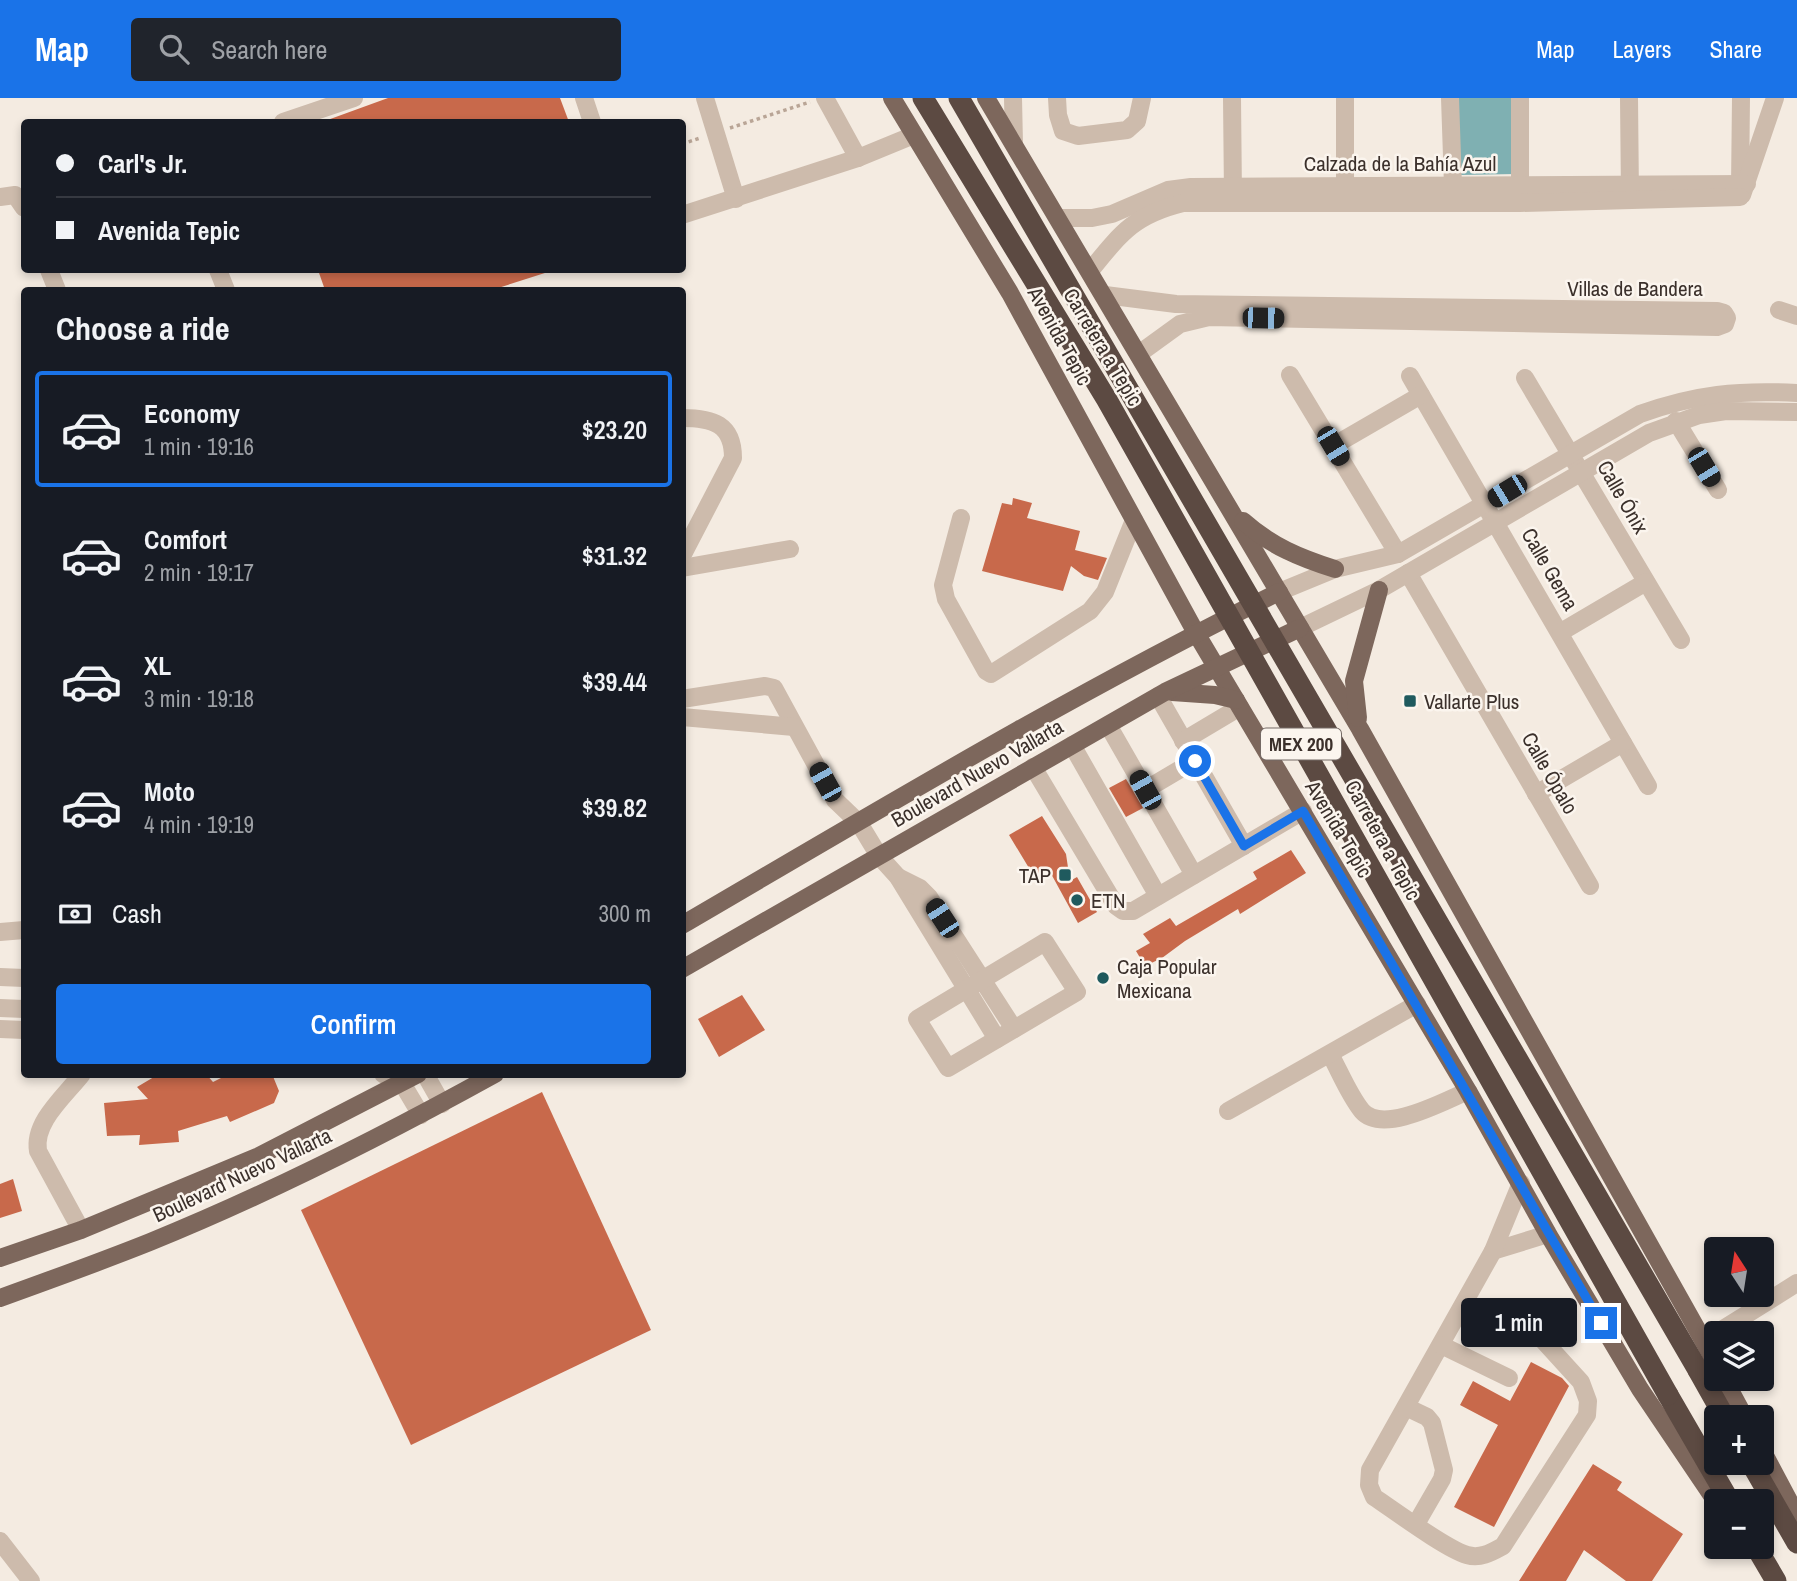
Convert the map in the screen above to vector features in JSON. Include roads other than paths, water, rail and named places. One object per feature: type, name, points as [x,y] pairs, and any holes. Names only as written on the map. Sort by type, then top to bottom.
[{"type":"highway","name":"Carretera a Tepic","points":[[923,98],[1107,400],[1722,1489]]},
{"type":"highway","name":"Carretera a Tepic","points":[[960,98],[1704,1363]]},
{"type":"highway","points":[[1758,1475],[1797,1543]]},
{"type":"highway","points":[[1763,1559],[1775,1581]]},
{"type":"main road","name":"Avenida Tepic","points":[[892,98],[1010,293],[1196,633],[1468,1091],[1548,1234],[1640,1390],[1707,1489]]},
{"type":"main road","points":[[986,98],[1140,353],[1360,729],[1704,1341]]},
{"type":"main road","points":[[1233,512],[1263,538],[1284,551],[1335,569]]},
{"type":"main road","points":[[1360,729],[1354,681],[1379,590]]},
{"type":"main road","name":"Boulevard Nuevo Vallarta","points":[[686,923],[1196,633],[1279,593]]},
{"type":"main road","name":"Boulevard Nuevo Vallarta","points":[[686,967],[1162,694],[1300,628]]},
{"type":"main road","points":[[1162,694],[1215,695],[1238,703]]},
{"type":"main road","name":"Boulevard Nuevo Vallarta","points":[[0,1298],[150,1242],[229,1208],[421,1115],[488,1078]]},
{"type":"main road","name":"Boulevard Nuevo Vallarta","points":[[0,1258],[81,1230],[259,1156],[410,1079]]},
{"type":"main road","points":[[1774,1473],[1797,1516]]},
{"type":"main road","points":[[1758,1559],[1775,1581]]},
{"type":"street","points":[[292,119],[354,98]]},
{"type":"street","points":[[584,98],[591,119]]},
{"type":"street","points":[[705,98],[736,199]]},
{"type":"street","points":[[823,98],[858,158]]},
{"type":"street","points":[[993,98],[1003,126]]},
{"type":"street","points":[[1013,98],[1014,145]]},
{"type":"street","points":[[1057,98],[1063,131],[1078,136],[1127,130],[1137,121],[1142,98]]},
{"type":"street","points":[[1232,98],[1233,194]]},
{"type":"street","points":[[1345,98],[1345,195]]},
{"type":"street","points":[[1450,98],[1453,186]]},
{"type":"street","points":[[1520,98],[1520,194]]},
{"type":"street","points":[[1629,98],[1630,193]]},
{"type":"street","points":[[1741,98],[1742,188]]},
{"type":"street","points":[[1742,188],[1775,98]]},
{"type":"street","points":[[686,214],[858,158],[914,135]]},
{"type":"street","name":"Calzada de la Bahía Azul","points":[[1345,195],[1453,186],[1520,194]]},
{"type":"street","name":"Calzada de la Bahía Azul","points":[[1059,218],[1129,216],[1233,194],[1630,193],[1742,188]]},
{"type":"street","name":"Calzada de la Bahía Azul","points":[[1090,271],[1129,216]]},
{"type":"street","name":"Villas de Bandera","points":[[1105,295],[1176,304],[1506,317],[1717,327],[1725,324],[1727,318],[1724,313],[1717,311],[1506,317],[1209,317],[1180,324],[1140,353]]},
{"type":"street","points":[[1176,304],[1180,324]]},
{"type":"street","points":[[1779,310],[1797,316]]},
{"type":"street","points":[[1290,374],[1398,554]]},
{"type":"street","name":"Calle Gema","points":[[1410,376],[1648,786]]},
{"type":"street","name":"Calle Ónix","points":[[1525,378],[1681,640]]},
{"type":"street","points":[[1279,593],[1335,569],[1398,554],[1640,414],[1677,401],[1731,392],[1797,393]]},
{"type":"street","points":[[1333,446],[1421,395]]},
{"type":"street","points":[[1300,628],[1379,590],[1648,433],[1676,421],[1726,411],[1797,412]]},
{"type":"street","points":[[686,418],[715,422],[726,431],[733,444],[733,458],[686,548]]},
{"type":"street","points":[[1676,421],[1718,490]]},
{"type":"street","points":[[961,518],[943,584],[944,592],[986,671],[991,674],[1090,611],[1105,592],[1134,520]]},
{"type":"street","points":[[686,567],[790,549]]},
{"type":"street","name":"Calle Ópalo","points":[[1408,573],[1590,886]]},
{"type":"street","points":[[1561,632],[1647,582]]},
{"type":"street","points":[[686,698],[765,686],[774,688],[835,800],[859,823],[879,856],[898,877],[997,1039]]},
{"type":"street","points":[[1162,694],[1183,741],[1244,846]]},
{"type":"street","points":[[1183,741],[1238,703]]},
{"type":"street","points":[[686,717],[794,727]]},
{"type":"street","points":[[1108,725],[1194,875]]},
{"type":"street","points":[[1536,794],[1623,743]]},
{"type":"street","points":[[1072,745],[1158,896]]},
{"type":"street","points":[[1145,790],[1195,761]]},
{"type":"street","points":[[1033,767],[1116,906],[1123,911],[1133,911],[1303,811]]},
{"type":"street","points":[[898,877],[920,888],[929,897],[1014,1029]]},
{"type":"street","points":[[0,932],[21,930]]},
{"type":"street","points":[[1045,942],[1077,992],[948,1068],[917,1018],[965,990],[1045,942]]},
{"type":"street","points":[[0,977],[21,978]]},
{"type":"street","points":[[1228,1111],[1417,1004]]},
{"type":"street","points":[[0,1008],[21,1009]]},
{"type":"street","points":[[0,1029],[21,1030]]},
{"type":"street","points":[[1330,1054],[1363,1112],[1374,1119],[1387,1121],[1468,1091]]},
{"type":"street","points":[[79,1078],[42,1125],[36,1137],[38,1151],[81,1230]]},
{"type":"street","points":[[427,1078],[442,1104]]},
{"type":"street","points":[[410,1079],[421,1115]]},
{"type":"street","points":[[1462,1308],[1540,1337],[1581,1382],[1588,1401],[1587,1415],[1503,1546],[1484,1556],[1467,1555],[1374,1497],[1369,1485],[1370,1470],[1493,1251],[1521,1183]]},
{"type":"street","points":[[1493,1251],[1548,1234]]},
{"type":"street","points":[[1736,1321],[1797,1283]]},
{"type":"street","points":[[1441,1345],[1509,1378]]},
{"type":"street","points":[[1406,1407],[1432,1423],[1444,1470],[1443,1479],[1416,1524]]},
{"type":"street","points":[[0,1541],[31,1581]]},
{"type":"water","points":[[1458,98],[1514,98],[1516,174],[1460,175]]},
{"type":"place","name":"Vallarte Plus","points":[[1410,701]]},
{"type":"place","name":"TAP","points":[[1065,875]]},
{"type":"place","name":"ETN","points":[[1077,900]]},
{"type":"place","name":"Caja Popular Mexicana","points":[[1103,978]]}]
